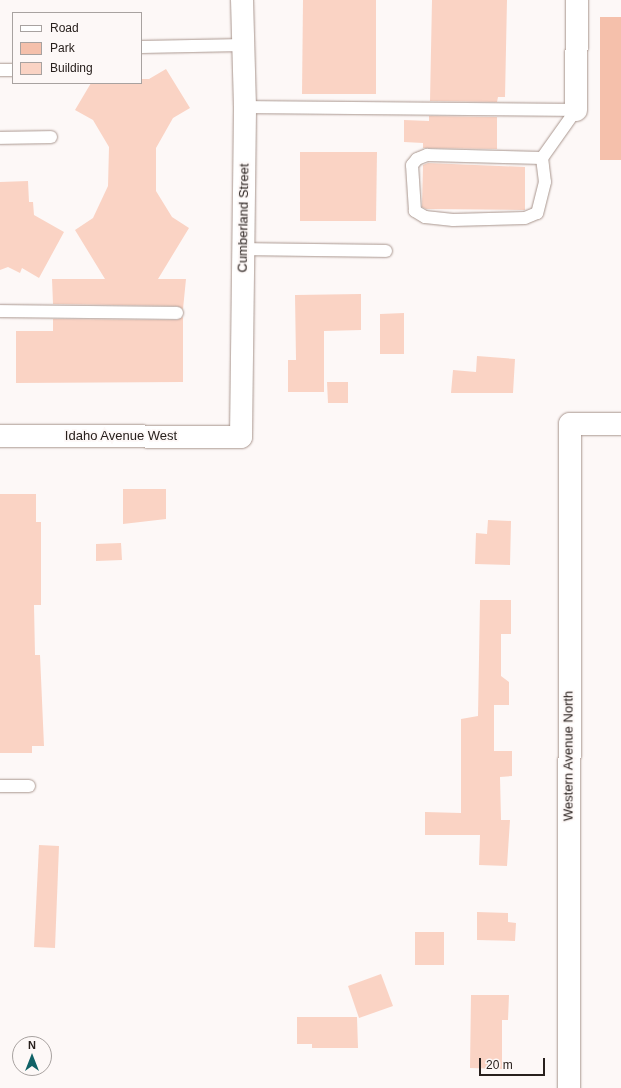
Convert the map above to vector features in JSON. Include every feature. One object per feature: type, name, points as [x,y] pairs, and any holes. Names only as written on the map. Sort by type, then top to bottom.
[{"type":"street","name":"Cumberland Street","points":[[242,0],[245,107],[242,437]]},
{"type":"street","points":[[576,110],[577,0]]},
{"type":"street","name":"Western Avenue North","points":[[569,1088],[570,424],[621,424]]},
{"type":"street","name":"Idaho Avenue West","points":[[0,436],[242,437]]},
{"type":"lane","points":[[142,47],[244,45]]},
{"type":"lane","points":[[0,70],[12,70]]},
{"type":"lane","points":[[245,107],[576,110]]},
{"type":"lane","points":[[542,158],[427,156],[417,159],[412,165],[415,211],[425,218],[454,220],[525,218],[537,213],[545,182],[542,158],[576,110]]},
{"type":"lane","points":[[0,138],[51,137]]},
{"type":"lane","points":[[243,249],[386,251]]},
{"type":"lane","points":[[0,311],[177,313]]},
{"type":"lane","points":[[0,786],[29,786]]},
{"type":"green space","points":[[600,17],[621,17],[621,160],[600,160]]},
{"type":"building","points":[[303,0],[376,0],[376,94],[302,94]]},
{"type":"building","points":[[432,0],[507,0],[505,97],[498,97],[497,102],[430,101]]},
{"type":"building","points":[[166,69],[190,108],[173,118],[156,148],[156,191],[172,217],[189,228],[158,279],[186,279],[183,309],[177,306],[53,304],[52,279],[105,279],[75,230],[93,218],[108,186],[109,147],[93,120],[75,110],[90,84],[142,84],[142,79],[149,79]]},
{"type":"building","points":[[429,116],[497,117],[497,149],[423,148],[423,143],[404,142],[404,120],[429,121]]},
{"type":"building","points":[[300,152],[377,152],[376,221],[300,221]]},
{"type":"building","points":[[428,163],[525,167],[525,210],[426,209],[422,207],[423,165]]},
{"type":"building","points":[[28,181],[29,202],[33,202],[34,215],[64,232],[39,278],[22,268],[20,273],[8,267],[0,270],[0,182]]},
{"type":"building","points":[[361,294],[361,330],[324,331],[324,392],[288,392],[288,360],[296,360],[295,295]]},
{"type":"building","points":[[404,313],[404,354],[380,354],[380,314]]},
{"type":"building","points":[[183,317],[183,382],[16,383],[16,331],[53,331],[53,319],[177,320]]},
{"type":"building","points":[[477,356],[515,359],[513,393],[451,393],[453,370],[476,372]]},
{"type":"building","points":[[327,382],[348,382],[348,403],[328,403]]},
{"type":"building","points":[[123,489],[166,489],[166,519],[123,524]]},
{"type":"building","points":[[0,494],[36,494],[36,522],[41,522],[41,605],[34,605],[35,655],[40,655],[44,746],[32,746],[32,753],[0,753]]},
{"type":"building","points":[[488,520],[511,521],[510,565],[475,564],[476,533],[487,534]]},
{"type":"building","points":[[121,543],[122,560],[96,561],[96,544]]},
{"type":"building","points":[[480,600],[511,600],[511,634],[501,634],[501,676],[509,682],[509,705],[494,705],[494,751],[512,751],[512,776],[500,777],[501,820],[510,820],[507,866],[479,865],[480,835],[425,835],[425,812],[461,813],[461,719],[478,716]]},
{"type":"building","points":[[39,845],[59,846],[55,948],[34,947]]},
{"type":"building","points":[[477,912],[508,913],[508,922],[516,923],[515,941],[477,940]]},
{"type":"building","points":[[415,932],[444,932],[444,965],[415,965]]},
{"type":"building","points":[[381,974],[393,1006],[359,1018],[348,986]]},
{"type":"building","points":[[471,995],[509,995],[508,1020],[502,1020],[502,1069],[470,1068]]},
{"type":"building","points":[[297,1017],[357,1017],[358,1048],[312,1048],[312,1044],[297,1044]]}]
